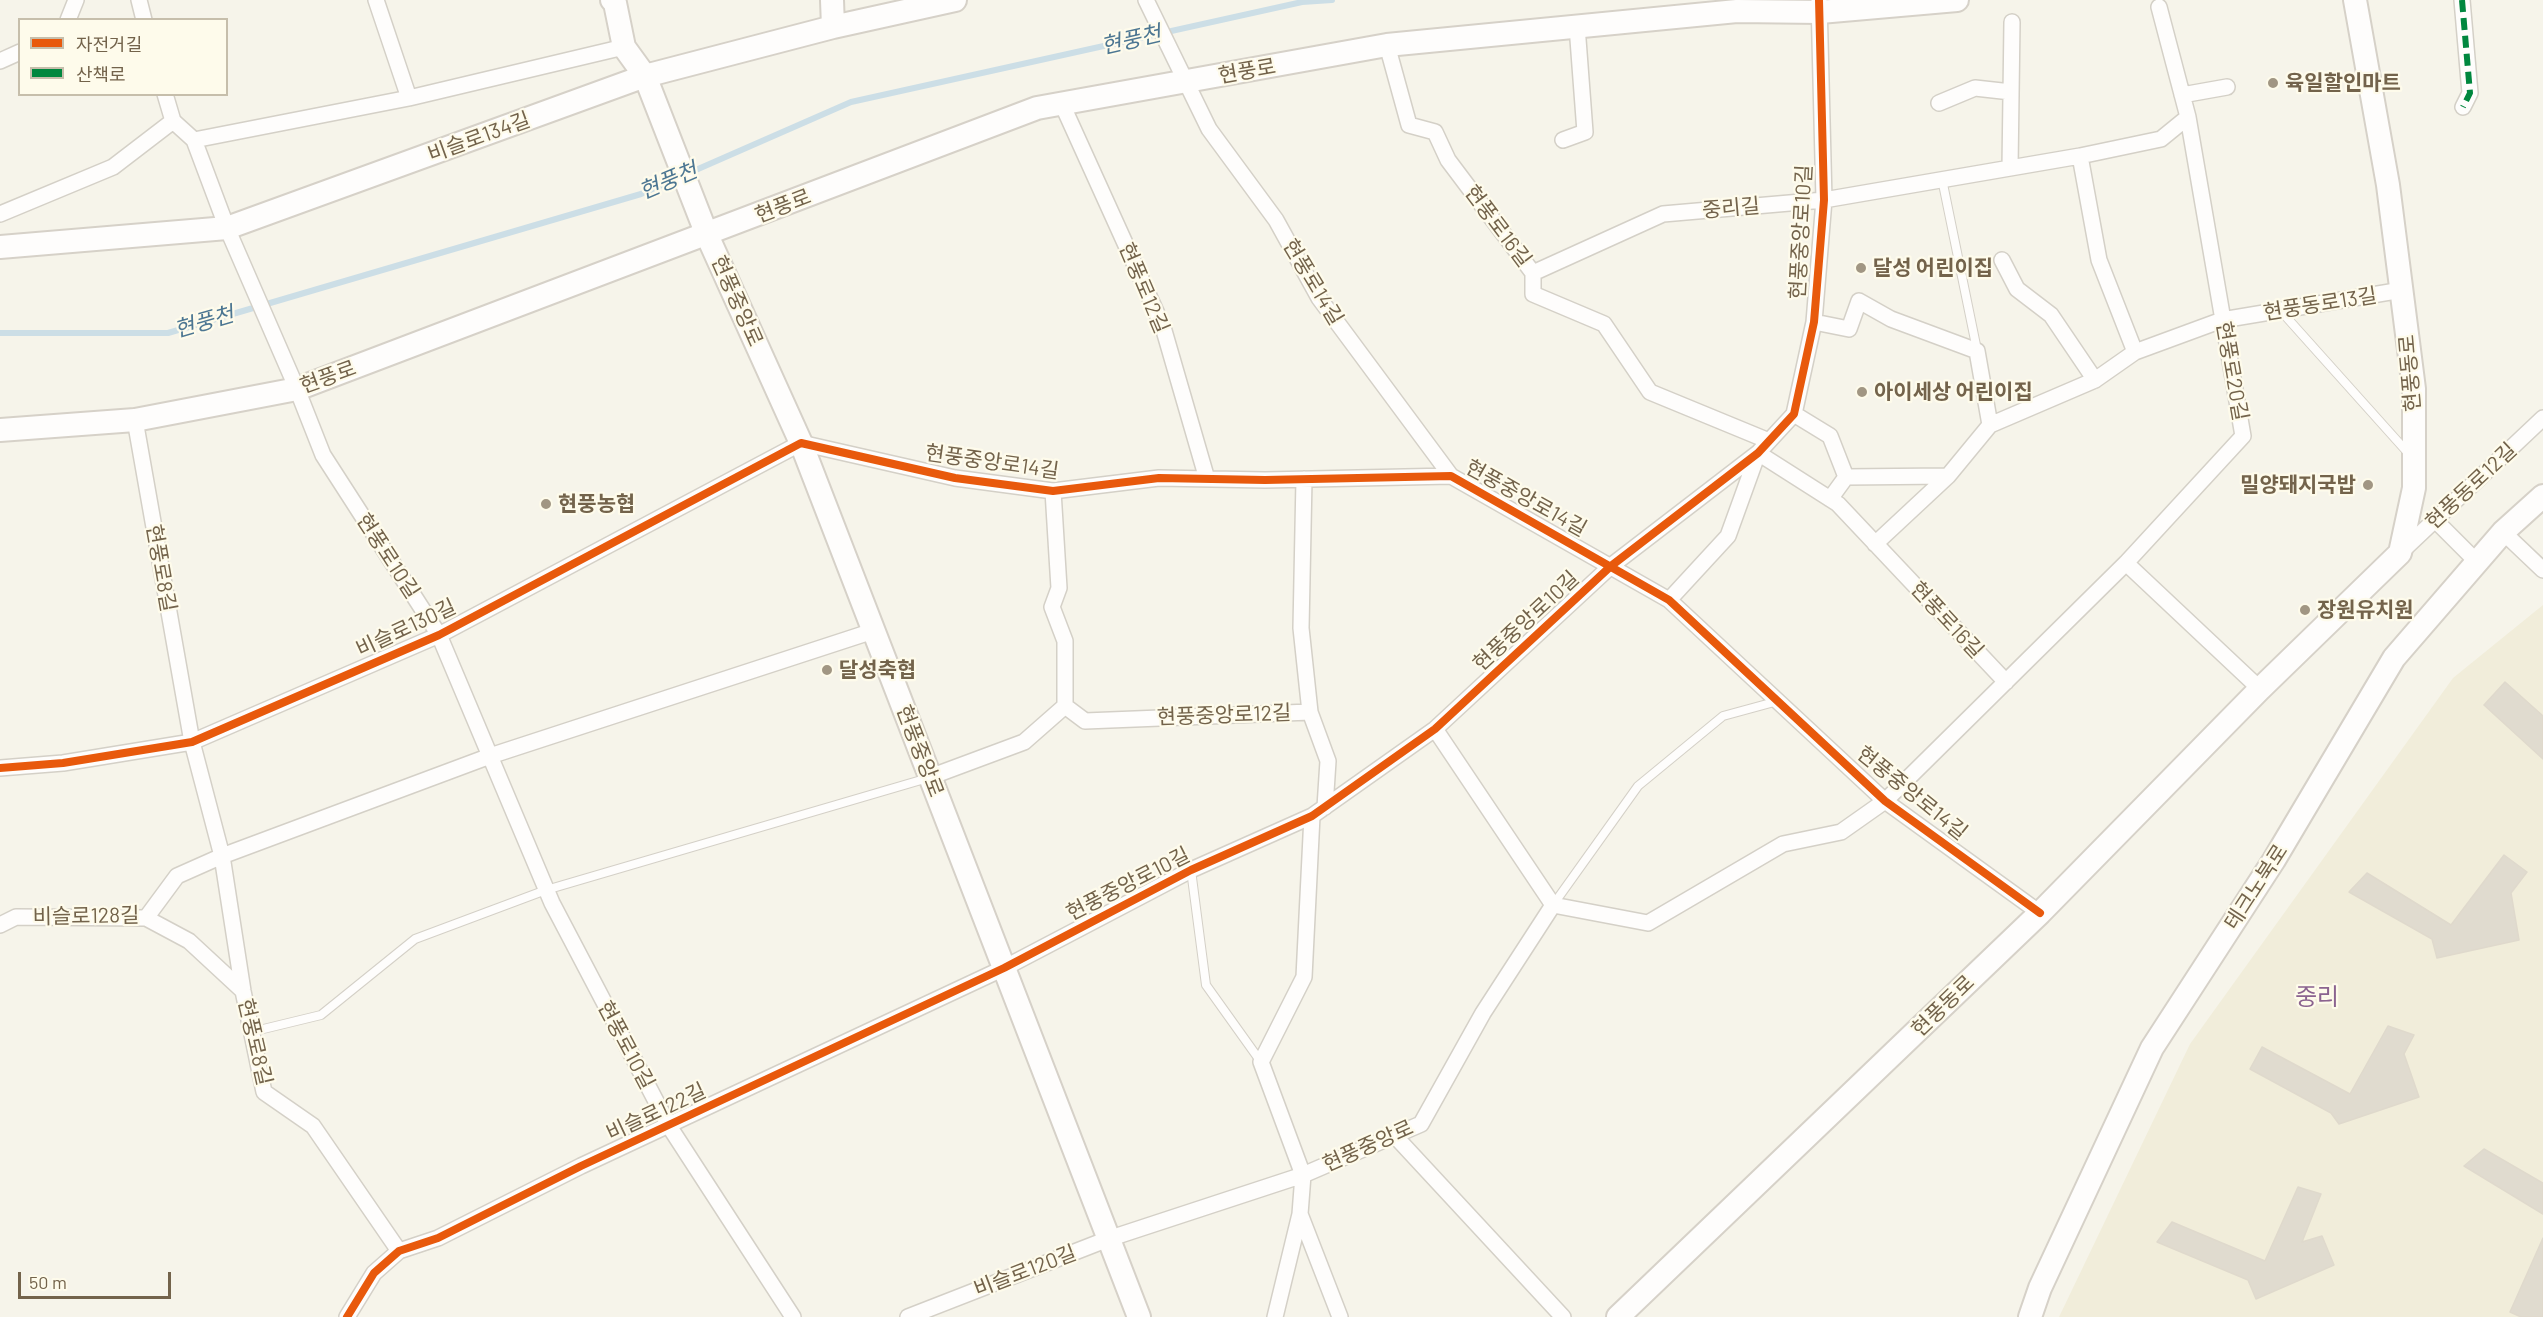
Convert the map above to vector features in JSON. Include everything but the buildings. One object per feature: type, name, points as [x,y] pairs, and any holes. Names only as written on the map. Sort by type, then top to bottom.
[{"type":"street","points":[[69,18],[76,0]]},
{"type":"street","points":[[139,0],[144,18]]},
{"type":"street","points":[[376,0],[409,98]]},
{"type":"street","points":[[832,0],[834,27]]},
{"type":"street","name":"비슬로134길","points":[[0,247],[227,228],[645,76],[834,27],[955,0]]},
{"type":"street","name":"현풍로14길","points":[[1146,0],[1209,129],[1276,220],[1319,298],[1451,476]]},
{"type":"street","name":"현풍로","points":[[0,430],[135,420],[297,389],[1037,108],[1387,45],[1737,11],[1957,0]]},
{"type":"street","name":"현풍동로","points":[[1618,1317],[2040,913],[2260,689],[2400,553],[2415,488],[2415,389],[2388,185],[2355,0]]},
{"type":"street","points":[[2462,0],[2470,93],[2463,107]]},
{"type":"street","points":[[614,1],[624,47],[645,76]]},
{"type":"street","name":"현풍중앙로10길","points":[[1004,968],[1191,870],[1318,812],[1436,729],[1611,566],[1758,453],[1794,414],[1814,322],[1824,200],[1819,6]]},
{"type":"street","name":"현풍로20길","points":[[2006,682],[2126,563],[2243,436],[2188,117],[2159,7]]},
{"type":"street","points":[[2010,168],[2012,22]]},
{"type":"street","points":[[1563,140],[1585,132],[1578,26]]},
{"type":"street","name":"현풍로16길","points":[[1387,45],[1409,125],[1435,132],[1448,160],[1533,273],[1533,294],[1604,324],[1650,392],[1769,441]]},
{"type":"street","points":[[166,96],[173,121],[194,140],[409,98],[624,47]]},
{"type":"street","points":[[0,61],[18,53]]},
{"type":"street","name":"현풍중앙로","points":[[645,76],[651,99],[707,235],[801,443],[1139,1317]]},
{"type":"street","points":[[2182,96],[2227,87]]},
{"type":"street","points":[[1939,103],[1975,88],[2011,92]]},
{"type":"street","name":"현풍로12길","points":[[1062,104],[1163,327],[1207,479]]},
{"type":"street","name":"중리길","points":[[1533,273],[1663,214],[1824,200],[2080,156],[2161,139],[2188,117]]},
{"type":"street","points":[[0,214],[113,167],[173,121]]},
{"type":"street","name":"현풍로10길","points":[[194,140],[227,228],[297,389],[323,456],[438,635],[546,890],[669,1126],[794,1317]]},
{"type":"street","points":[[2080,156],[2099,260],[2136,352]]},
{"type":"street","points":[[2002,260],[2017,289],[2050,315],[2095,380]]},
{"type":"street","name":"현풍동로13길","points":[[1875,544],[1948,476],[1990,425],[2095,380],[2136,352],[2222,320],[2402,290]]},
{"type":"street","name":"현풍중앙로10길","points":[[1814,322],[1849,329],[1859,301],[1891,319],[1977,351]]},
{"type":"street","points":[[1977,351],[1990,425]]},
{"type":"street","points":[[1794,414],[1830,436],[1846,477]]},
{"type":"street","name":"현풍동로12길","points":[[2400,553],[2543,418]]},
{"type":"street","name":"현풍로8길","points":[[135,420],[192,742],[222,856],[243,991],[264,1092],[313,1126],[399,1251]]},
{"type":"street","name":"현풍중앙로14길","points":[[801,443],[955,478],[1053,491],[1159,478],[1304,479],[1451,476],[1669,600],[1885,801],[2040,913]]},
{"type":"street","name":"비슬로130길","points":[[0,768],[63,763],[192,742],[438,635],[801,443]]},
{"type":"street","name":"현풍중앙로10길","points":[[1669,600],[1728,536],[1758,453]]},
{"type":"street","name":"현풍로16길","points":[[1758,453],[1830,499],[2006,682]]},
{"type":"street","points":[[1846,477],[1948,476]]},
{"type":"street","points":[[1830,499],[1846,477]]},
{"type":"street","name":"현풍중앙로12길","points":[[1065,706],[1084,721],[1310,712],[1301,627],[1304,479]]},
{"type":"street","name":"현풍중앙로14길","points":[[1053,491],[1059,588],[1052,607],[1065,641],[1065,706]]},
{"type":"street","name":"테크노북로","points":[[2030,1317],[2040,1288],[2152,1048],[2274,860],[2394,658],[2502,532],[2543,496]]},
{"type":"street","points":[[2435,520],[2477,562]]},
{"type":"street","points":[[2502,532],[2543,570]]},
{"type":"street","points":[[2126,563],[2260,689]]},
{"type":"street","points":[[222,856],[490,756],[873,631]]},
{"type":"street","points":[[1885,801],[2006,682]]},
{"type":"street","points":[[930,777],[1024,742],[1065,706]]},
{"type":"street","points":[[1275,1317],[1300,1214],[1303,1175],[1261,1062],[1304,977],[1318,812],[1328,760],[1310,712]]},
{"type":"street","points":[[1436,729],[1553,905]]},
{"type":"street","name":"현풍중앙로14길","points":[[1553,905],[1647,923],[1783,844],[1841,832],[1885,801]]},
{"type":"street","name":"비슬로128길","points":[[0,925],[16,917],[146,918],[177,876],[222,856]]},
{"type":"street","name":"현풍중앙로","points":[[1108,1239],[1303,1175],[1421,1124],[1483,1013],[1553,905]]},
{"type":"street","points":[[146,918],[189,941],[243,991]]},
{"type":"street","name":"비슬로122길","points":[[347,1317],[374,1273],[399,1251],[438,1238],[1004,968]]},
{"type":"street","points":[[1395,1136],[1563,1317]]},
{"type":"street","points":[[1300,1214],[1340,1317]]},
{"type":"street","name":"비슬로120길","points":[[908,1317],[1108,1239]]},
{"type":"lane","points":[[1942,179],[1977,351]]},
{"type":"lane","points":[[2280,310],[2415,460]]},
{"type":"lane","points":[[1553,905],[1638,786],[1723,716],[1778,701]]},
{"type":"lane","points":[[251,1032],[321,1015],[415,939],[546,890],[930,777]]},
{"type":"lane","points":[[1191,870],[1206,985],[1261,1062]]},
{"type":"shaded area","points":[[2543,605],[2543,1317],[2059,1317],[2190,1044],[2453,678]]},
{"type":"waterway","name":"현풍천","points":[[0,333],[168,333],[641,194],[851,102],[1302,2],[1332,0]]},
{"type":"marked path","points":[[2462,0],[2470,93],[2463,107]]},
{"type":"cycle path","points":[[347,1317],[374,1273],[399,1251],[438,1238],[581,1166],[1004,968],[1191,870],[1312,816],[1435,729],[1611,566],[1758,453],[1794,414],[1814,322],[1824,200],[1819,0]]},
{"type":"cycle path","points":[[0,768],[63,763],[192,742],[439,635],[801,443],[955,478],[1053,491],[1159,478],[1265,480],[1451,476],[1669,600],[1885,801],[2040,913]]},
{"type":"place","name":"육일할인마트","points":[[2273,83]]},
{"type":"place","name":"달성 어린이집","points":[[1861,268]]},
{"type":"place","name":"아이세상 어린이집","points":[[1862,392]]},
{"type":"place","name":"밀양돼지국밥","points":[[2368,485]]},
{"type":"place","name":"현풍농협","points":[[546,504]]},
{"type":"place","name":"장원유치원","points":[[2305,610]]},
{"type":"place","name":"달성축협","points":[[827,670]]},
{"type":"district","name":"중리","points":[[2317,997]]}]
